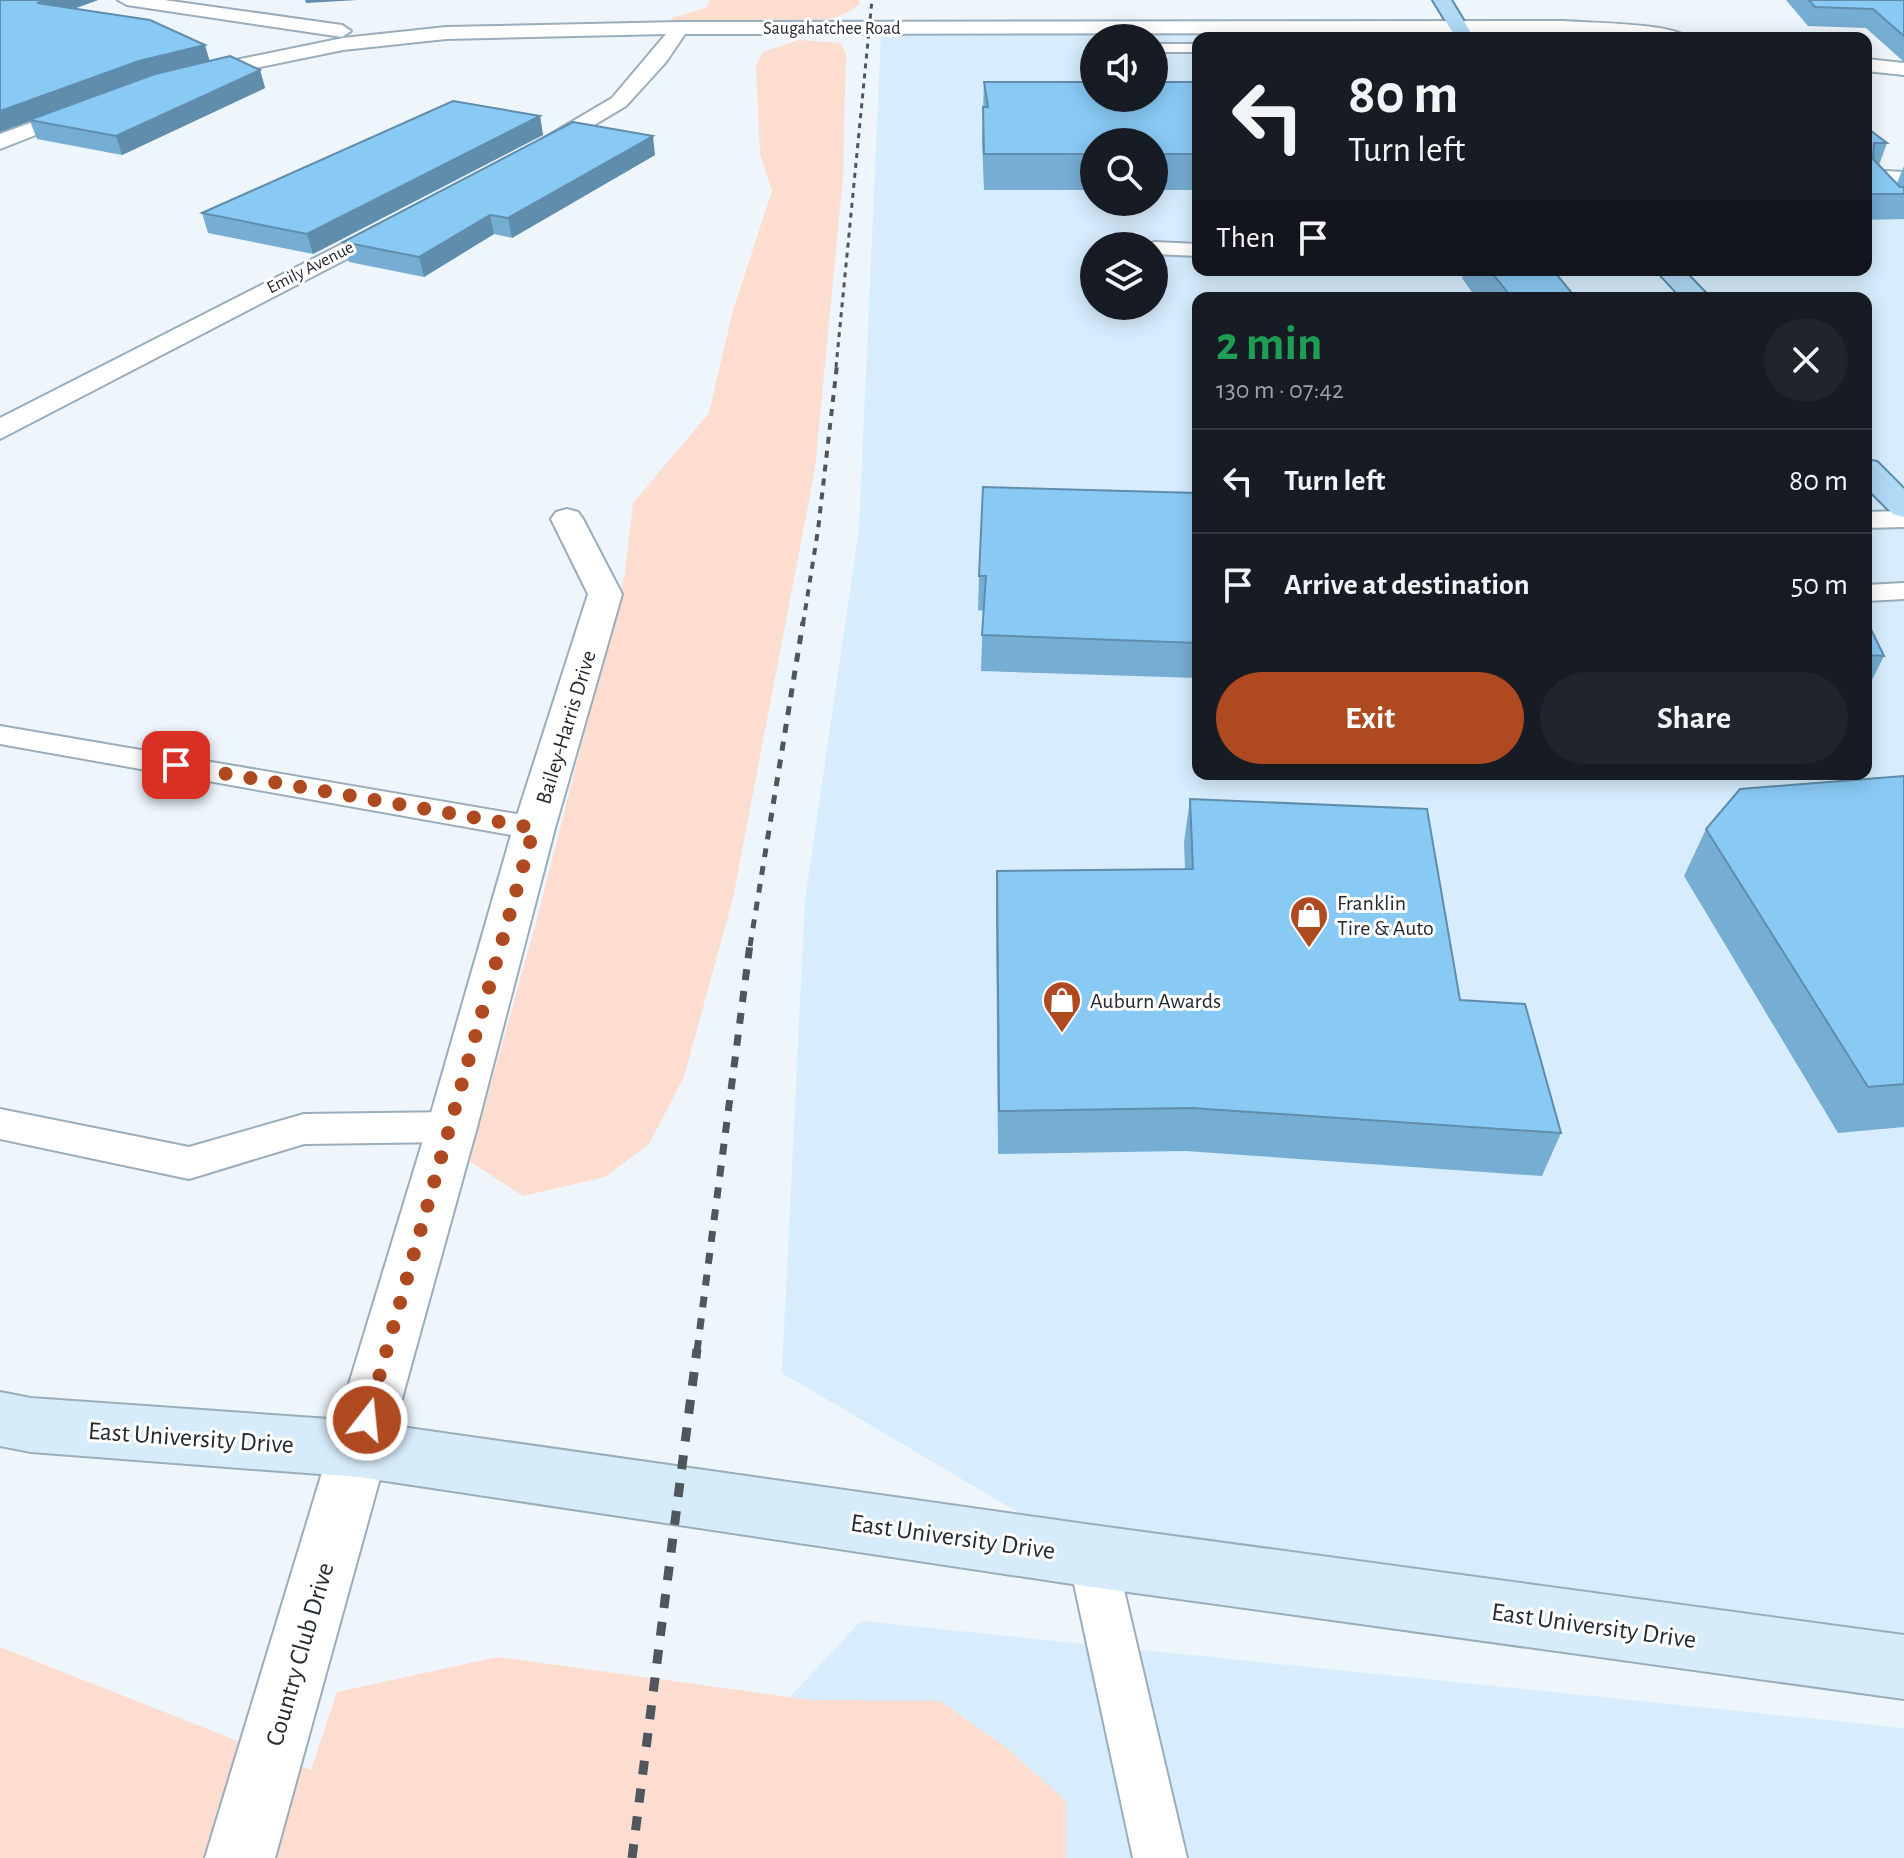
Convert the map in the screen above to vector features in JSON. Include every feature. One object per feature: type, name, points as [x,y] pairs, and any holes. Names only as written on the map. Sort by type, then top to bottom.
[{"type":"main road","points":[[1675,276],[1691,292]]},
{"type":"main road","points":[[1872,475],[1904,507]]},
{"type":"main road","name":"East University Drive","points":[[0,1419],[31,1425],[359,1449],[1092,1556],[1904,1667]]},
{"type":"street","points":[[127,0],[214,6],[382,38]]},
{"type":"street","name":"Saugahatchee Road","points":[[1168,28],[1453,19],[1642,32]]},
{"type":"street","name":"Saugahatchee Road","points":[[164,82],[279,55],[382,38],[599,22],[679,28],[1080,28]]},
{"type":"street","points":[[504,169],[619,102],[659,58],[679,28]]},
{"type":"street","points":[[1872,66],[1904,69]]},
{"type":"street","points":[[0,142],[107,101]]},
{"type":"street","points":[[1872,179],[1896,188]]},
{"type":"street","name":"Emily Avenue","points":[[0,430],[419,212]]},
{"type":"street","name":"Bailey-Harris Drive","points":[[359,1449],[534,828],[605,594],[567,519]]},
{"type":"street","name":"Country Club Drive","points":[[240,1858],[359,1449]]},
{"type":"lane","points":[[1168,31],[1174,48]]},
{"type":"lane","points":[[1168,48],[1192,48]]},
{"type":"lane","points":[[1168,249],[1192,250]]},
{"type":"lane","points":[[1872,520],[1904,519]]},
{"type":"lane","points":[[1872,593],[1904,591]]},
{"type":"lane","points":[[0,735],[534,828]]},
{"type":"lane","points":[[0,1124],[189,1163],[304,1129],[452,1127]]},
{"type":"lane","points":[[1092,1556],[1160,1858]]},
{"type":"shaded area","points":[[710,0],[859,0],[860,3],[845,14],[798,24],[743,26],[671,23],[672,18],[705,8]]},
{"type":"shaded area","points":[[1457,27],[1461,32],[1192,32],[1192,276],[1872,276],[1872,177],[1904,179],[1904,1667],[1092,1556],[782,1373],[805,900],[859,529],[881,34],[1080,32],[1080,112],[1168,112],[1168,31]]},
{"type":"shaded area","points":[[799,40],[841,43],[846,54],[843,177],[815,469],[733,898],[684,1077],[649,1144],[605,1177],[523,1196],[469,1161],[536,923],[625,573],[633,503],[709,413],[733,310],[772,191],[760,154],[756,65],[763,52]]},
{"type":"shaded area","points":[[861,1621],[1904,1728],[1904,1858],[731,1858],[740,1750]]},
{"type":"shaded area","points":[[0,1647],[311,1770],[337,1692],[498,1657],[811,1700],[940,1701],[1007,1748],[1066,1801],[1066,1858],[0,1858]]},
{"type":"building","points":[[0,0],[46,0],[37,3],[150,20],[205,45],[139,61],[0,111]]},
{"type":"building","points":[[1809,0],[1904,0],[1904,36],[1873,9],[1815,7]]},
{"type":"building","points":[[230,56],[260,70],[116,136],[29,120],[155,74]]},
{"type":"building","points":[[984,82],[1080,82],[1080,112],[1168,112],[1168,82],[1192,82],[1192,154],[1168,154],[1168,128],[1080,128],[1080,154],[984,154],[983,107],[988,107]]},
{"type":"building","points":[[453,101],[540,116],[307,234],[202,213]]},
{"type":"building","points":[[573,122],[653,136],[508,218],[490,215],[419,257],[343,242]]},
{"type":"building","points":[[1872,132],[1887,143],[1874,143],[1873,159],[1900,187],[1904,187],[1904,194],[1872,194]]},
{"type":"building","points":[[1495,276],[1558,276],[1571,292],[1507,292]]},
{"type":"building","points":[[983,487],[1192,493],[1192,643],[982,635],[986,576],[979,576]]},
{"type":"building","points":[[1872,631],[1884,656],[1872,655]]},
{"type":"building","points":[[1904,776],[1904,1084],[1868,1087],[1706,829],[1740,789]]},
{"type":"building","points":[[1190,799],[1427,809],[1460,1000],[1525,1004],[1561,1133],[1192,1108],[999,1111],[997,871],[1193,869]]},
{"type":"railway","points":[[836,367],[872,0]]},
{"type":"railway","points":[[803,624],[818,530],[837,365]]},
{"type":"railway","points":[[750,946],[803,622]]},
{"type":"railway","points":[[697,1351],[750,944]]},
{"type":"railway","points":[[632,1858],[697,1349]]},
{"type":"place","name":"Franklin Tire & Auto","points":[[1309,949]]},
{"type":"place","name":"Auburn Awards","points":[[1062,1034]]},
{"type":"route","points":[[176,765],[534,828],[367,1420]]}]
